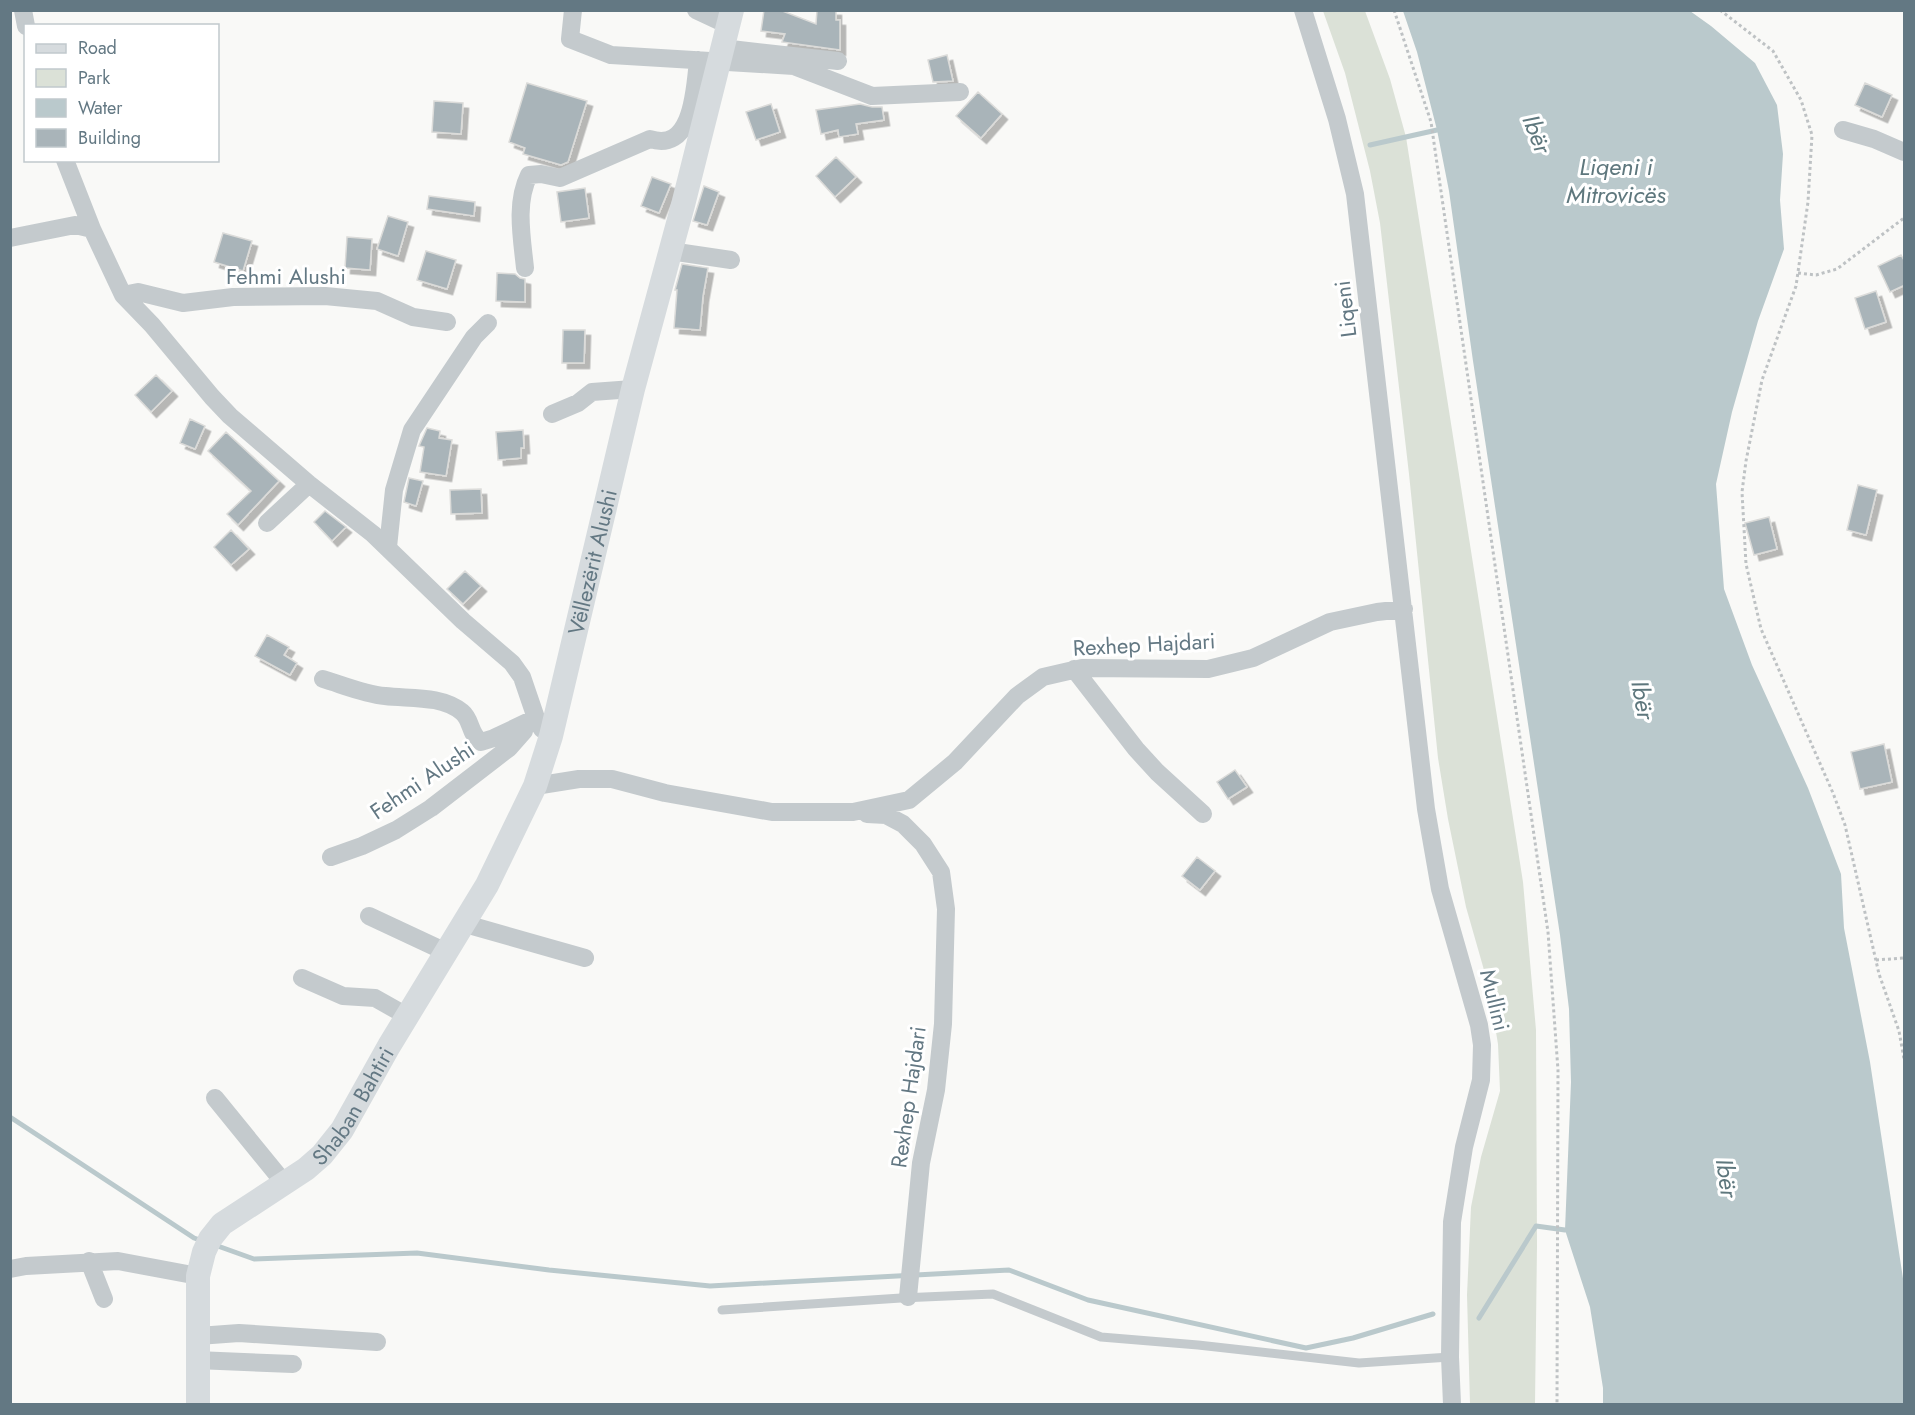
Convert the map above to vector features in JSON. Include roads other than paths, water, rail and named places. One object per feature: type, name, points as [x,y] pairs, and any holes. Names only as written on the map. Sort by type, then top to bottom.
[{"type":"main road","name":"Vëllezërit Alushi","points":[[537,726],[670,251],[720,41]]},
{"type":"main road","name":"Shaban Bahtiri","points":[[198,1404],[196,1360],[198,1276],[207,1245],[222,1224],[285,1184],[322,1155],[342,1130],[462,923],[487,885],[535,786],[537,726]]},
{"type":"street","points":[[573,10],[570,39],[611,55],[720,41],[838,61]]},
{"type":"street","points":[[696,10],[720,41],[872,96],[960,92]]},
{"type":"street","name":"Liqeni","points":[[1304,10],[1337,119],[1355,194],[1404,609]]},
{"type":"street","points":[[525,268],[520,216],[524,185],[529,175],[542,174],[560,178],[650,139],[661,143],[674,137],[691,114],[720,41]]},
{"type":"street","points":[[1843,130],[1874,139],[1905,152]]},
{"type":"street","points":[[66,162],[92,229],[123,294],[212,397],[267,449],[388,547],[463,621],[513,663],[522,677],[537,726]]},
{"type":"street","points":[[10,238],[75,225],[92,229]]},
{"type":"street","points":[[670,251],[731,260]]},
{"type":"street","name":"Fehmi Alushi","points":[[123,294],[138,291],[183,303],[233,297],[325,297],[377,301],[413,317],[447,322]]},
{"type":"street","points":[[388,547],[394,490],[412,430],[474,338],[488,323]]},
{"type":"street","points":[[552,414],[578,403],[592,392],[633,389]]},
{"type":"street","points":[[267,522],[309,484]]},
{"type":"street","name":"Rexhep Hajdari","points":[[853,813],[909,800],[955,762],[1017,696],[1043,677],[1074,669],[1113,667],[1208,669],[1252,658],[1330,622],[1404,609]]},
{"type":"street","name":"Mullini","points":[[1404,609],[1426,808],[1434,857],[1440,889],[1479,1025],[1482,1045],[1482,1080],[1464,1147],[1452,1222],[1450,1357],[1452,1404]]},
{"type":"street","points":[[1074,669],[1157,772],[1203,814]]},
{"type":"street","name":"Fehmi Alushi","points":[[323,679],[384,696],[423,698],[451,706],[463,713],[474,737],[481,742],[537,726]]},
{"type":"street","name":"Fehmi Alushi","points":[[331,856],[362,846],[396,830],[431,808],[509,748],[524,731],[537,726]]},
{"type":"street","name":"Rexhep Hajdari","points":[[535,786],[579,779],[612,778],[664,793],[772,812],[886,815],[903,824],[923,844],[941,872],[946,909],[943,1024],[936,1090],[921,1163],[908,1298]]},
{"type":"street","points":[[369,916],[446,952]]},
{"type":"street","points":[[462,923],[585,958]]},
{"type":"street","points":[[302,978],[343,996],[375,998],[407,1016]]},
{"type":"street","name":"Shaban Bahtiri","points":[[215,1098],[285,1184]]},
{"type":"street","points":[[10,1269],[89,1261],[118,1261],[198,1276]]},
{"type":"street","points":[[89,1261],[104,1299]]},
{"type":"street","points":[[198,1336],[239,1333],[377,1342]]},
{"type":"street","points":[[196,1360],[293,1364]]},
{"type":"lane","points":[[722,1310],[993,1294],[1101,1337],[1359,1363],[1450,1357]]},
{"type":"water","name":"Liqeni i Mitrovicës","points":[[1403,11],[1690,11],[1755,63],[1777,105],[1783,154],[1780,200],[1784,249],[1758,321],[1732,412],[1716,484],[1724,589],[1752,665],[1808,788],[1841,874],[1844,928],[1870,1062],[1904,1285],[1904,1404],[1603,1404],[1603,1388],[1590,1307],[1565,1230],[1571,1082],[1569,1009],[1560,935],[1449,191],[1437,130],[1417,52]]},
{"type":"waterway","points":[[1370,145],[1437,130]]},
{"type":"waterway","points":[[10,1117],[194,1238],[203,1241]]},
{"type":"waterway","points":[[1479,1318],[1536,1226],[1565,1230]]},
{"type":"waterway","points":[[215,1245],[254,1259],[417,1253],[549,1270],[710,1286],[1009,1270],[1088,1300],[1306,1348],[1353,1338],[1433,1314]]},
{"type":"water label","name":"Ibër","points":[[1537,134]]},
{"type":"water label","name":"Ibër","points":[[1643,700]]},
{"type":"water label","name":"Ibër","points":[[1727,1178]]}]
